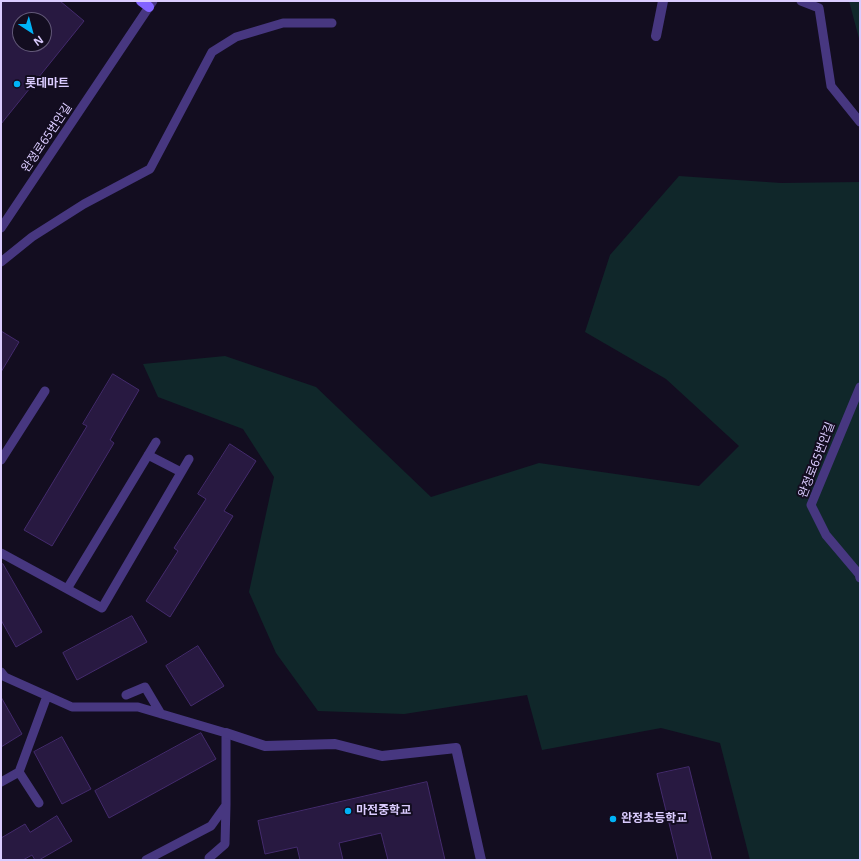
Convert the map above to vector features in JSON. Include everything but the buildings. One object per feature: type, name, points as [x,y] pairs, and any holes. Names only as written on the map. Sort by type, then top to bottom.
[{"type":"street","points":[[656,36],[663,1]]},
{"type":"street","points":[[226,733],[265,746],[336,744],[382,756],[456,748],[482,860]]},
{"type":"lane","points":[[801,1],[819,8],[831,86],[860,122]]},
{"type":"lane","name":"완정로65번안길","points":[[1,228],[148,3]]},
{"type":"lane","points":[[1,262],[32,238],[84,204],[150,169],[212,52],[236,37],[283,23],[332,23]]},
{"type":"lane","name":"완정로65번안길","points":[[860,387],[811,505],[826,535],[859,574],[860,578]]},
{"type":"lane","points":[[1,460],[45,391]]},
{"type":"lane","points":[[67,589],[156,442]]},
{"type":"lane","points":[[148,455],[181,472]]},
{"type":"lane","points":[[1,553],[102,608],[189,459]]},
{"type":"lane","points":[[1,672],[5,677],[72,707],[138,707],[226,733],[225,844],[210,858]]},
{"type":"lane","points":[[126,694],[145,688],[161,714]]},
{"type":"lane","points":[[1,782],[19,772],[47,696]]},
{"type":"lane","points":[[19,772],[40,803]]},
{"type":"lane","points":[[146,860],[211,826],[226,805]]},
{"type":"green space","points":[[849,1],[860,1],[860,42]]},
{"type":"green space","points":[[679,176],[781,183],[860,182],[860,860],[750,860],[720,743],[661,728],[542,750],[527,695],[404,714],[318,711],[276,653],[249,592],[274,477],[243,429],[158,397],[143,364],[225,356],[316,387],[431,497],[539,463],[699,486],[739,446],[666,379],[585,332],[610,255]]},
{"type":"place","name":"롯데마트","points":[[17,84]]},
{"type":"place","name":"마전중학교","points":[[348,811]]},
{"type":"place","name":"완정초등학교","points":[[613,819]]}]
